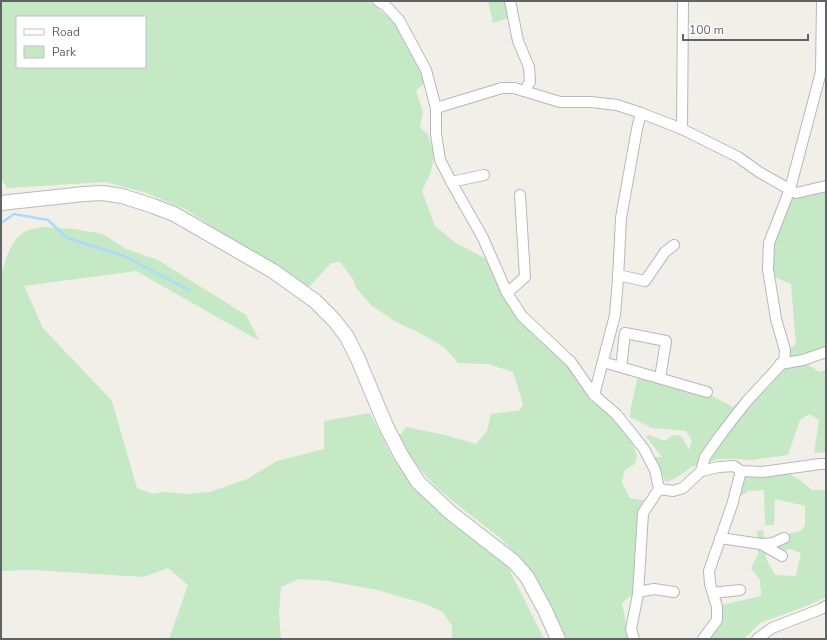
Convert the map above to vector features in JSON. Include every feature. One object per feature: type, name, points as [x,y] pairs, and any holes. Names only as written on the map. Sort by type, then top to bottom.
[{"type":"street","points":[[378,1],[386,6],[399,20],[426,70],[436,108],[436,134],[440,160],[483,238],[507,293],[522,316],[571,362],[594,395],[616,414],[644,449],[655,470],[659,489],[643,513],[638,592],[631,628],[634,639]]},
{"type":"street","points":[[510,1],[518,42],[529,67],[530,82],[524,91]]},
{"type":"street","points":[[682,129],[684,1]]},
{"type":"street","points":[[701,471],[705,457],[722,433],[747,401],[784,361],[785,350],[776,319],[768,269],[769,243],[790,189],[821,72],[822,1]]},
{"type":"street","points":[[436,108],[502,88],[514,88],[560,102],[591,102],[617,105],[682,129],[738,157],[759,172],[796,193],[826,186]]},
{"type":"street","points":[[594,395],[615,315],[621,218],[641,113]]},
{"type":"street","points":[[451,182],[484,174]]},
{"type":"street","points":[[1,203],[84,194],[102,193],[122,196],[174,214],[273,271],[315,301],[334,320],[347,337],[358,359],[386,426],[401,455],[418,482],[451,513],[514,562],[526,577],[545,610],[558,639]]},
{"type":"street","points":[[507,293],[525,277],[520,195]]},
{"type":"street","points":[[618,275],[645,281],[665,252],[674,245]]},
{"type":"street","points":[[621,367],[626,333],[666,341],[660,378]]},
{"type":"street","points":[[780,364],[803,360],[826,352]]},
{"type":"street","points":[[603,362],[707,392]]},
{"type":"street","points":[[659,489],[673,490],[683,488],[701,471],[718,467],[734,466],[740,471],[762,472],[826,464]]},
{"type":"street","points":[[703,639],[717,620],[717,607],[710,584],[709,571],[732,505],[740,471]]},
{"type":"street","points":[[720,538],[761,544],[773,543],[784,538]]},
{"type":"street","points":[[761,544],[782,556]]},
{"type":"street","points":[[638,592],[654,589],[674,592]]},
{"type":"street","points":[[713,593],[740,590]]},
{"type":"street","points":[[757,639],[772,628],[826,606]]},
{"type":"green space","points":[[1,1],[367,1],[378,6],[379,10],[390,18],[405,20],[412,31],[416,49],[427,60],[433,72],[429,79],[416,91],[423,112],[420,127],[428,135],[434,156],[431,172],[422,191],[435,226],[456,243],[490,261],[514,314],[551,342],[623,424],[637,455],[635,464],[624,471],[622,483],[630,498],[647,501],[639,589],[622,603],[629,639],[567,639],[549,602],[518,556],[498,536],[436,487],[415,464],[399,437],[406,427],[445,435],[476,444],[487,431],[491,414],[520,410],[523,404],[513,372],[488,364],[458,363],[444,347],[418,332],[396,322],[371,305],[356,288],[353,279],[340,262],[331,263],[308,288],[185,209],[146,193],[106,182],[7,188],[1,179]]},
{"type":"green space","points":[[488,1],[506,1],[509,18],[493,23]]},
{"type":"green space","points":[[826,181],[826,348],[815,353],[809,365],[819,372],[826,370],[826,452],[814,453],[819,420],[809,414],[800,420],[788,455],[752,460],[719,459],[692,467],[674,479],[666,482],[653,457],[662,457],[646,437],[649,435],[665,441],[673,435],[681,436],[689,450],[692,441],[686,431],[652,428],[630,417],[639,371],[708,394],[733,407],[789,349],[796,344],[791,284],[774,277],[773,254],[776,229],[793,190]]},
{"type":"green space","points":[[41,227],[74,229],[103,234],[126,249],[158,260],[246,315],[259,340],[136,271],[24,286],[43,328],[112,401],[137,488],[153,494],[165,492],[186,494],[210,492],[247,479],[277,461],[324,449],[324,421],[370,413],[391,455],[412,485],[507,565],[544,639],[452,639],[452,626],[443,612],[423,603],[377,590],[329,581],[299,579],[281,587],[279,613],[281,639],[169,639],[188,585],[168,568],[144,577],[34,570],[1,571],[1,275],[10,250],[17,238],[26,231]]},
{"type":"green space","points":[[779,467],[812,490],[826,490],[826,597],[809,605],[760,623],[744,639],[703,639],[715,620],[722,605],[761,596],[760,580],[751,568],[758,554],[757,531],[763,530],[766,558],[775,575],[796,576],[801,553],[790,549],[772,555],[768,538],[800,531],[805,526],[805,506],[775,499],[774,525],[765,525],[764,490],[748,491],[743,495],[735,497],[747,469]]},
{"type":"waterway","points":[[1,223],[14,214],[48,220],[67,238],[124,256],[189,290]]}]
